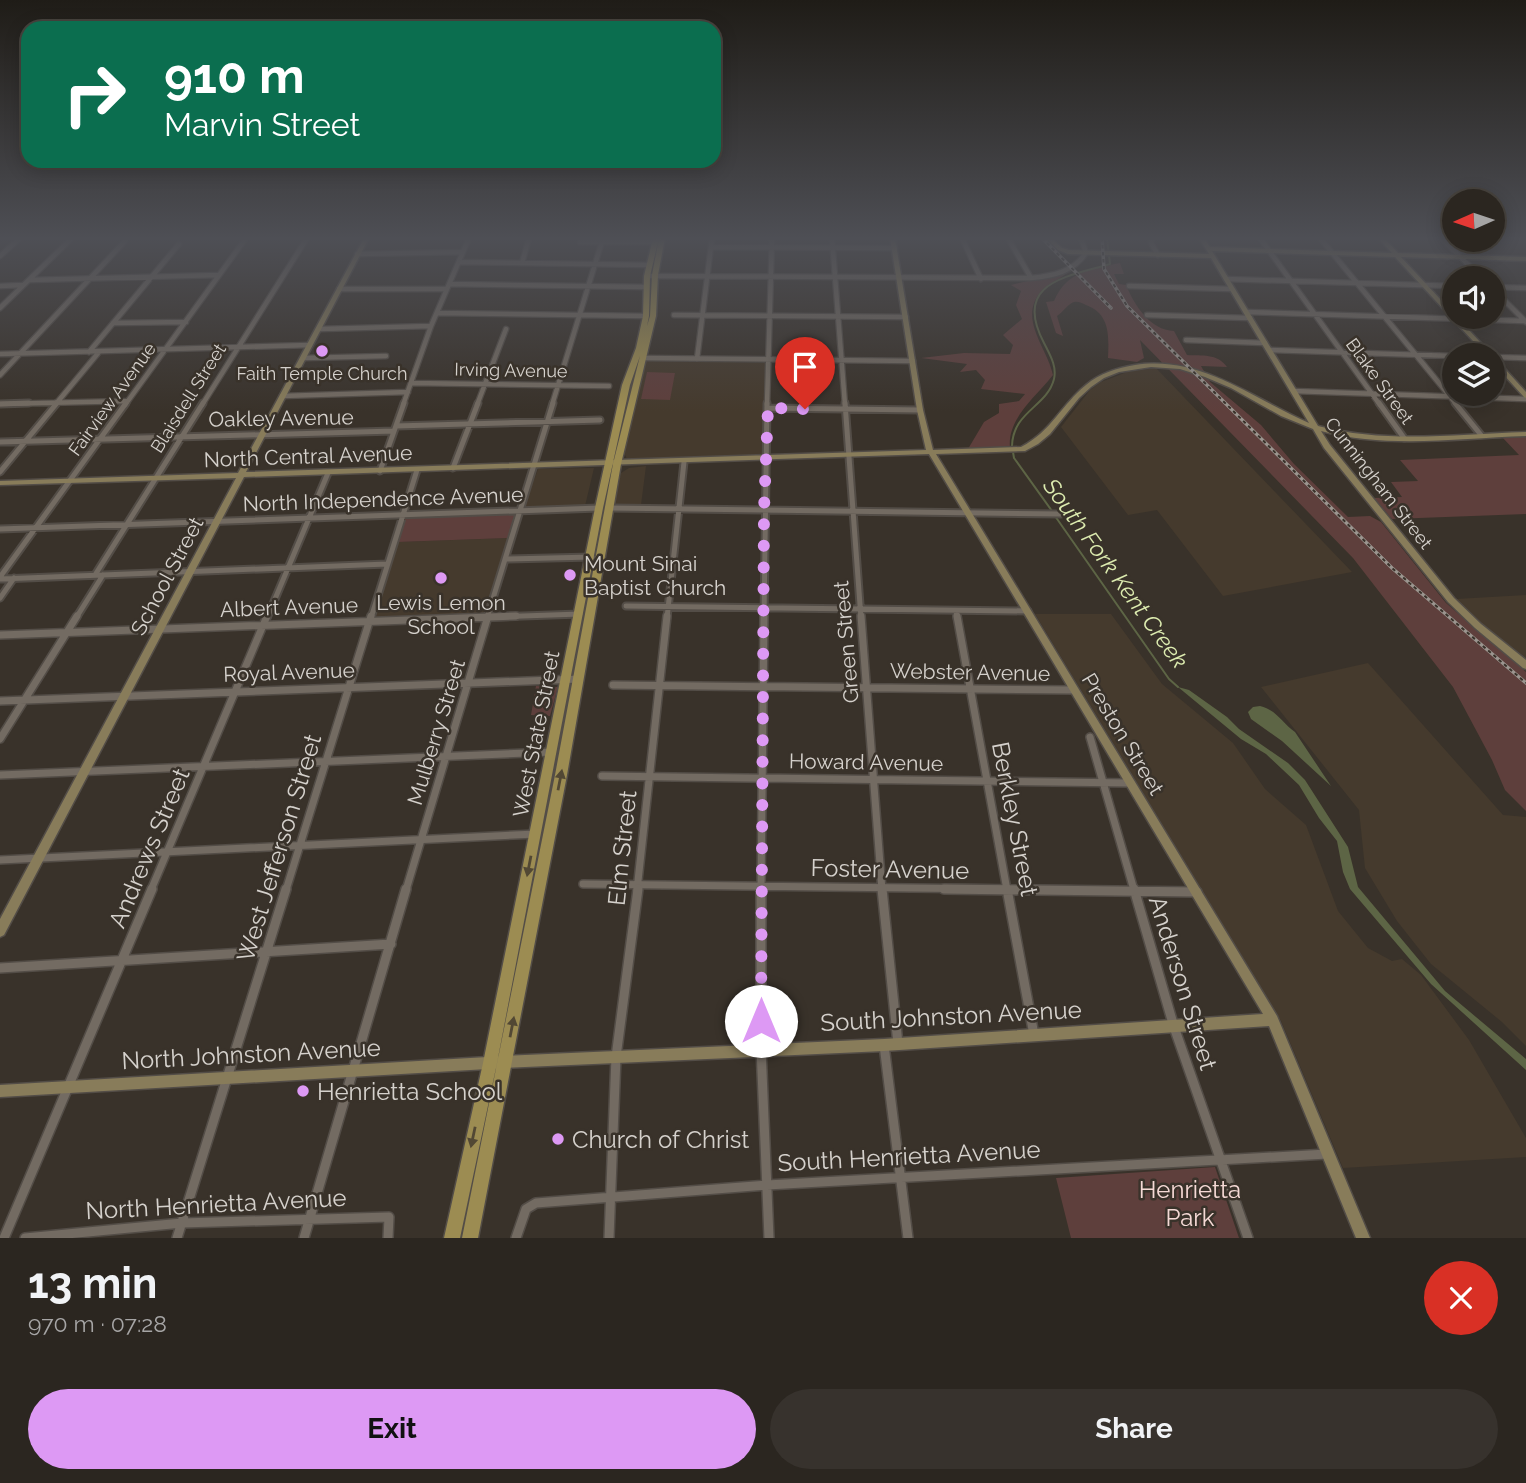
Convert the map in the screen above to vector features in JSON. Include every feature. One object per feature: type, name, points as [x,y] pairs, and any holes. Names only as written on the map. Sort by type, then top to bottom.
[{"type":"main road","name":"West State Street","points":[[470,1238],[505,1062],[626,385],[639,348],[646,316],[647,296]]},
{"type":"main road","name":"West State Street","points":[[613,464],[644,358],[653,316],[652,296]]},
{"type":"main road","name":"North Central Avenue","points":[[241,477],[613,464]]},
{"type":"main road","name":"West State Street","points":[[452,1238],[552,752],[573,679],[580,614],[604,508]]},
{"type":"street","points":[[0,375],[74,296]]},
{"type":"street","points":[[89,352],[136,296]]},
{"type":"street","name":"Fairview Avenue","points":[[0,578],[204,296]]},
{"type":"street","name":"Blaisdell Street","points":[[0,739],[155,479],[271,296]]},
{"type":"street","name":"School Street","points":[[0,931],[336,296]]},
{"type":"street","points":[[380,471],[431,326],[445,296]]},
{"type":"street","name":"Mulberry Street","points":[[304,1238],[545,422],[586,296]]},
{"type":"street","points":[[697,359],[705,296]]},
{"type":"street","points":[[769,1238],[761,1048],[761,885],[764,778],[764,510],[771,296]]},
{"type":"street","name":"Green Street","points":[[837,296],[882,888],[898,1044]]},
{"type":"street","name":"Preston Street","points":[[903,296],[920,410],[929,449],[1273,1020],[1363,1238]]},
{"type":"street","name":"Cunningham Street","points":[[1236,296],[1327,446],[1451,600],[1526,665]]},
{"type":"street","name":"Blake Street","points":[[1302,296],[1404,438]]},
{"type":"street","points":[[1367,296],[1442,389]]},
{"type":"street","points":[[1505,300],[1525,321]]},
{"type":"street","points":[[437,313],[646,316]]},
{"type":"street","points":[[1147,314],[1442,318]]},
{"type":"street","points":[[674,315],[906,317]]},
{"type":"street","points":[[1505,320],[1525,321]]},
{"type":"street","points":[[113,323],[186,322]]},
{"type":"street","points":[[319,329],[431,326]]},
{"type":"street","points":[[453,468],[506,329]]},
{"type":"street","points":[[1465,329],[1479,343]]},
{"type":"street","points":[[1186,340],[1342,352],[1442,355]]},
{"type":"street","points":[[0,354],[310,345]]},
{"type":"street","points":[[0,472],[99,351]]},
{"type":"street","points":[[303,358],[386,356]]},
{"type":"street","points":[[1505,357],[1526,358]]},
{"type":"street","points":[[644,358],[913,361]]},
{"type":"street","points":[[613,464],[1022,449],[1037,442],[1080,391],[1094,380],[1116,371],[1149,365],[1190,368],[1213,375],[1272,409],[1315,427],[1362,438],[1526,434]]},
{"type":"street","points":[[1505,373],[1526,398]]},
{"type":"street","name":"Irving Avenue","points":[[412,383],[609,386]]},
{"type":"street","points":[[1293,391],[1442,396]]},
{"type":"street","points":[[282,396],[408,392]]},
{"type":"street","points":[[1505,397],[1526,398]]},
{"type":"street","points":[[0,404],[128,401]]},
{"type":"street","points":[[1456,406],[1481,435]]},
{"type":"street","points":[[768,408],[920,410]]},
{"type":"street","name":"Oakley Avenue","points":[[0,442],[600,420]]},
{"type":"street","name":"Elm Street","points":[[609,1238],[616,1057],[638,885],[684,462]]},
{"type":"street","name":"West Jefferson Street","points":[[177,1238],[417,470]]},
{"type":"street","name":"Andrews Street","points":[[4,1238],[328,473]]},
{"type":"street","name":"North Central Avenue","points":[[0,483],[241,477]]},
{"type":"street","name":"North Independence Avenue","points":[[0,529],[604,508],[1061,514]]},
{"type":"street","points":[[505,559],[592,557]]},
{"type":"street","points":[[0,578],[387,564]]},
{"type":"street","points":[[0,598],[14,578]]},
{"type":"street","points":[[626,606],[1028,611]]},
{"type":"street","name":"Berkley Street","points":[[956,611],[1034,1035]]},
{"type":"street","name":"Albert Avenue","points":[[0,635],[580,614]]},
{"type":"street","name":"Royal Avenue","points":[[0,701],[573,679]]},
{"type":"street","name":"Webster Avenue","points":[[613,685],[1073,690]]},
{"type":"street","name":"Anderson Street","points":[[1090,737],[1174,1027],[1248,1238]]},
{"type":"street","points":[[0,775],[552,752]]},
{"type":"street","name":"Howard Avenue","points":[[602,776],[1130,783]]},
{"type":"street","points":[[0,860],[536,834]]},
{"type":"street","name":"Foster Avenue","points":[[583,884],[1197,892]]},
{"type":"street","points":[[0,968],[391,944]]},
{"type":"street","name":"South Johnston Avenue","points":[[505,1062],[761,1048],[884,1045],[1273,1020]]},
{"type":"street","points":[[884,1045],[908,1238]]},
{"type":"street","name":"North Johnston Avenue","points":[[0,1091],[505,1062]]},
{"type":"street","name":"South Henrietta Avenue","points":[[516,1238],[526,1209],[536,1202],[767,1185],[1327,1154]]},
{"type":"street","name":"North Henrietta Avenue","points":[[24,1238],[182,1223],[389,1217],[388,1238]]},
{"type":"shaded area","points":[[645,362],[766,363],[763,455],[632,461],[627,459],[624,453],[641,371]]},
{"type":"shaded area","points":[[1156,368],[1352,572],[1223,596],[1157,510],[1128,515],[1061,427],[1090,390],[1101,382],[1127,372]]},
{"type":"shaded area","points":[[646,466],[641,505],[617,505],[614,502],[621,473],[629,468]]},
{"type":"shaded area","points":[[594,468],[585,506],[524,508],[538,469]]},
{"type":"shaded area","name":"Lewis Lemon School","points":[[508,538],[484,614],[375,619],[398,542]]},
{"type":"shaded area","points":[[1526,595],[1526,658],[1471,615],[1456,599]]},
{"type":"shaded area","points":[[1035,614],[1111,614],[1162,684],[1233,743],[1265,789],[1306,825],[1338,911],[1368,948],[1392,961],[1402,959],[1421,975],[1469,1040],[1526,1138],[1526,1157],[1343,1168],[1281,1021]]},
{"type":"shaded area","points":[[1368,663],[1503,815],[1526,817],[1526,1046],[1502,1022],[1431,964],[1397,921],[1365,868],[1359,810],[1261,687]]},
{"type":"shaded area","points":[[1178,687],[1189,690],[1227,717],[1239,729],[1288,763],[1305,780],[1348,847],[1358,887],[1445,991],[1526,1059],[1526,1070],[1431,984],[1350,889],[1343,872],[1337,841],[1299,785],[1266,754],[1241,739]]},
{"type":"shaded area","points":[[1260,706],[1275,714],[1295,732],[1331,786],[1282,741],[1251,719],[1248,712],[1253,707]]},
{"type":"green space","points":[[1019,296],[1038,296],[1032,311],[1033,321],[1053,375],[1018,418],[1010,437],[1010,448],[968,449],[984,422],[999,413],[999,404],[1019,401],[1025,394],[981,389],[985,380],[976,370],[960,372],[967,364],[921,358],[964,353],[1010,354],[1013,345],[1003,335],[1022,319],[1016,305]]},
{"type":"green space","points":[[1057,296],[1131,296],[1151,322],[1165,330],[1174,331],[1187,355],[1219,359],[1227,367],[1201,366],[1210,382],[1261,425],[1294,464],[1348,517],[1370,516],[1381,522],[1446,603],[1526,672],[1526,811],[1505,790],[1453,687],[1353,558],[1140,340],[1144,358],[1137,362],[1108,358],[1108,333],[1100,314],[1082,303],[1070,304],[1057,316],[1063,336],[1056,333],[1046,302],[1054,301]]},
{"type":"green space","points":[[647,372],[675,373],[670,400],[641,399]]},
{"type":"green space","points":[[1526,436],[1526,514],[1392,519],[1374,498],[1402,497],[1391,482],[1418,481],[1400,460],[1519,455],[1502,437]]},
{"type":"green space","points":[[515,515],[508,538],[398,542],[408,517]]},
{"type":"green space","points":[[536,686],[558,687],[550,716],[531,715]]},
{"type":"green space","name":"Henrietta Park","points":[[1215,1167],[1239,1238],[1071,1238],[1056,1178]]},
{"type":"waterway","name":"South Fork Kent Creek","points":[[1012,446],[1018,425],[1045,396],[1054,379],[1055,370],[1036,323],[1035,307],[1039,296]]},
{"type":"waterway","name":"South Fork Kent Creek","points":[[1013,452],[1014,458],[1052,511]]},
{"type":"waterway","name":"South Fork Kent Creek","points":[[1055,516],[1169,679],[1178,687]]},
{"type":"railway","points":[[1099,296],[1111,308]]},
{"type":"railway","points":[[1121,296],[1127,306],[1392,568],[1526,683]]},
{"type":"place","name":"Faith Temple Church","points":[[322,351]]},
{"type":"place","name":"Mount Sinai Baptist Church","points":[[570,575]]},
{"type":"place","name":"Lewis Lemon School","points":[[441,578]]},
{"type":"place","name":"Henrietta School","points":[[303,1091]]},
{"type":"place","name":"Church of Christ","points":[[558,1139]]},
{"type":"route","points":[[761,1021],[764,510],[768,408],[805,409]]}]
